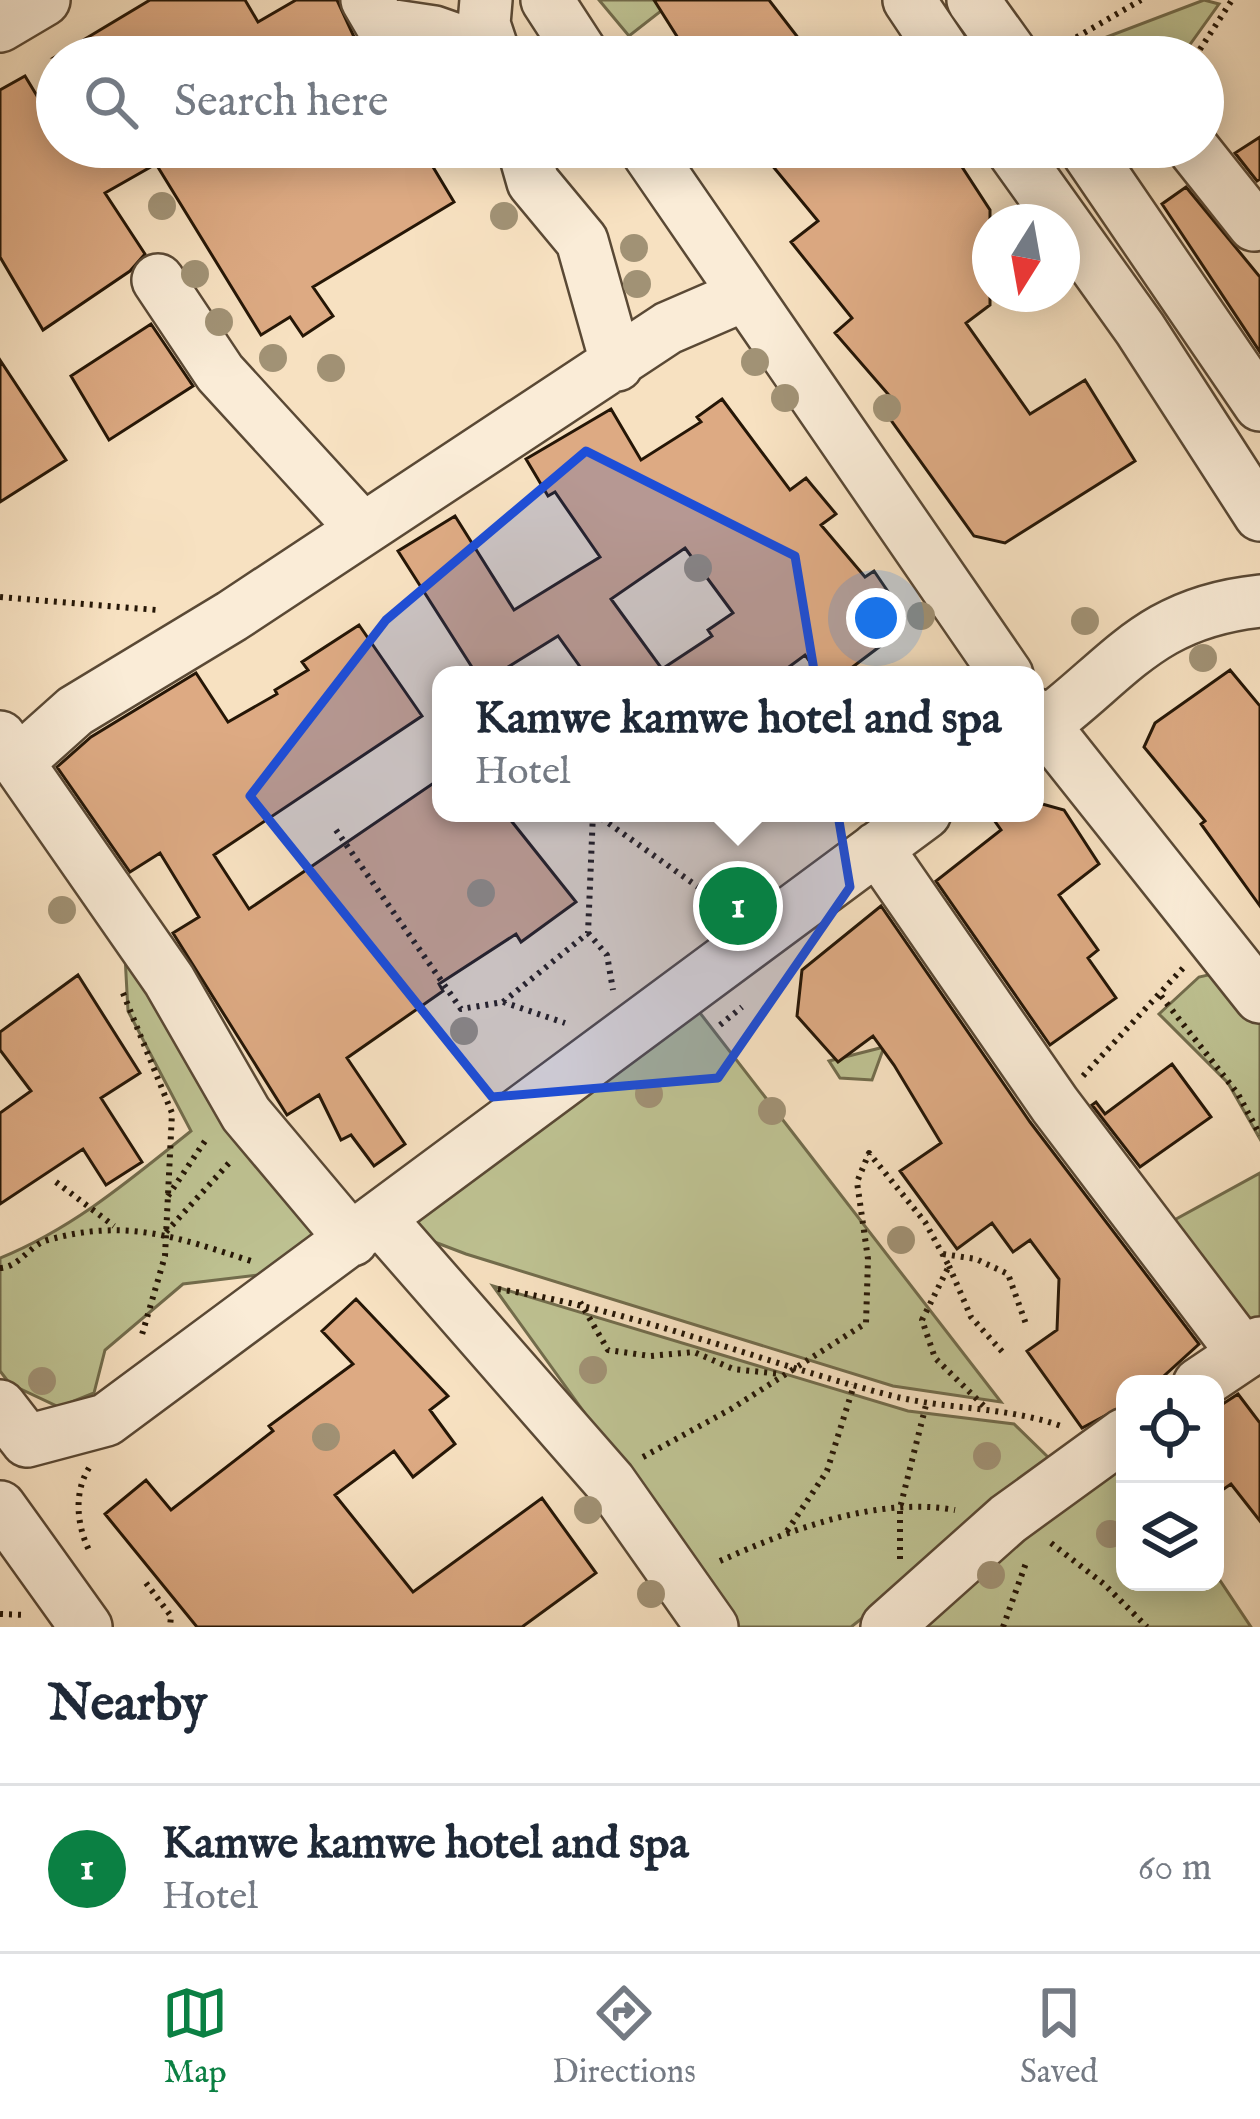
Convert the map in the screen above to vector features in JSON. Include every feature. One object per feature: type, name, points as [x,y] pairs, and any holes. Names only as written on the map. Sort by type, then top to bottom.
[{"type":"street","points":[[0,26],[44,0]]},
{"type":"street","points":[[367,0],[382,24],[444,36]]},
{"type":"street","points":[[486,0],[488,36]]},
{"type":"street","points":[[547,0],[570,36]]},
{"type":"street","points":[[909,0],[933,36]]},
{"type":"street","points":[[973,0],[999,36]]},
{"type":"street","points":[[529,168],[533,182],[582,241],[617,365]]},
{"type":"street","points":[[658,168],[1001,666]]},
{"type":"street","points":[[1025,168],[1161,361],[1260,515]]},
{"type":"street","points":[[1098,168],[1260,405]]},
{"type":"street","points":[[1209,168],[1254,225],[1260,222]]},
{"type":"street","points":[[158,280],[220,373],[361,527]]},
{"type":"street","points":[[712,1627],[610,1482],[435,1279],[365,1229],[246,1114],[169,980],[9,749],[215,627],[693,313],[742,296]]},
{"type":"street","points":[[1044,719],[1149,634],[1209,607],[1260,601]]},
{"type":"street","points":[[1044,731],[1260,997]]},
{"type":"street","points":[[86,1627],[0,1507],[14,1424],[106,1420],[913,822]]},
{"type":"street","points":[[877,848],[1055,1105],[1252,1348],[1212,1375]]},
{"type":"street","points":[[894,1622],[1008,1519],[1116,1440]]},
{"type":"path","points":[[1079,36],[1142,0]]},
{"type":"path","points":[[1209,36],[1232,0]]},
{"type":"path","points":[[0,596],[163,610]]},
{"type":"path","points":[[594,822],[588,933],[608,955],[614,996],[640,1024]]},
{"type":"path","points":[[607,822],[701,889],[723,962]]},
{"type":"path","points":[[336,830],[460,1009],[503,1001],[588,933]]},
{"type":"path","points":[[1055,1105],[1184,967],[1222,946]]},
{"type":"path","points":[[122,988],[172,1114],[165,1256]]},
{"type":"path","points":[[1160,995],[1238,1094],[1260,1135]]},
{"type":"path","points":[[503,1001],[550,1022],[640,1024]]},
{"type":"path","points":[[164,1235],[240,1152],[246,1114]]},
{"type":"path","points":[[610,1482],[650,1452],[731,1409],[866,1323],[868,1259],[857,1182],[869,1153],[925,1222],[971,1317],[1006,1356]]},
{"type":"path","points":[[56,1182],[114,1226]]},
{"type":"path","points":[[0,1268],[10,1267],[41,1241],[114,1226],[164,1235],[299,1277]]},
{"type":"path","points":[[943,1254],[976,1259],[1008,1274],[1026,1324]]},
{"type":"path","points":[[949,1266],[922,1320],[935,1358],[987,1409]]},
{"type":"path","points":[[435,1279],[580,1302],[854,1384],[927,1401],[1029,1414],[1116,1439]]},
{"type":"path","points":[[580,1302],[608,1350],[650,1356],[694,1352],[733,1369],[784,1373]]},
{"type":"path","points":[[787,1531],[827,1471],[854,1384]]},
{"type":"path","points":[[94,1562],[78,1528],[82,1479],[134,1400]]},
{"type":"path","points":[[894,1622],[900,1508],[927,1401]]},
{"type":"path","points":[[678,1579],[787,1531],[922,1504],[1008,1519],[1037,1532],[1104,1584],[1148,1627]]},
{"type":"path","points":[[146,1583],[171,1616],[170,1627]]},
{"type":"highlighted area","points":[[586,451],[795,556],[850,887],[718,1078],[492,1097],[250,796],[386,620]]},
{"type":"green space","points":[[599,0],[675,0],[629,36]]},
{"type":"green space","points":[[1204,0],[1219,4],[1196,36],[1109,36]]},
{"type":"green space","points":[[123,919],[316,1186],[317,1247],[267,1274],[183,1284],[105,1350],[94,1393],[59,1407],[10,1384],[0,1371],[0,1258],[76,1218],[191,1131],[128,1011]]},
{"type":"green space","points":[[1234,969],[1260,984],[1260,1139],[1228,1083],[1159,1014],[1199,977]]},
{"type":"green space","points":[[690,1000],[1001,1402],[893,1386],[466,1254],[390,1225]]},
{"type":"green space","points":[[884,1047],[872,1080],[840,1078],[829,1061]]},
{"type":"green space","points":[[1260,1173],[1260,1328],[1245,1339],[1167,1224]]},
{"type":"green space","points":[[493,1286],[908,1411],[1014,1424],[1049,1458],[1016,1497],[851,1627],[739,1627]]},
{"type":"green space","points":[[1116,1471],[1116,1591],[1224,1591],[1224,1586],[1251,1627],[881,1627]]},
{"type":"building","points":[[150,0],[245,0],[258,22],[296,0],[337,0],[354,36],[90,36]]},
{"type":"building","points":[[654,0],[769,0],[797,36],[677,36]]},
{"type":"building","points":[[25,76],[36,94],[36,168],[149,168],[105,193],[145,254],[130,271],[43,330],[0,257],[0,90]]},
{"type":"building","points":[[1260,137],[1260,179],[1257,181],[1235,153]]},
{"type":"building","points":[[158,168],[434,168],[454,202],[313,287],[333,316],[303,336],[290,317],[261,335]]},
{"type":"building","points":[[774,168],[963,168],[986,204],[972,204],[972,312],[981,312],[966,323],[1030,414],[1085,380],[1135,461],[1005,543],[974,536],[883,409],[894,401],[835,333],[852,318],[791,242],[818,221]]},
{"type":"building","points":[[1186,187],[1260,277],[1260,352],[1162,204]]},
{"type":"building","points":[[151,324],[193,386],[109,440],[71,376]]},
{"type":"building","points":[[0,360],[66,460],[0,502]]},
{"type":"building","points":[[722,399],[790,490],[806,478],[836,514],[821,525],[865,577],[874,571],[904,617],[889,629],[895,635],[854,666],[813,666],[805,655],[790,666],[667,666],[712,636],[708,630],[733,613],[685,548],[611,599],[660,666],[580,666],[558,636],[510,666],[471,666],[398,551],[455,516],[514,610],[600,557],[555,492],[548,496],[526,459],[611,409],[641,460],[701,422],[697,417]]},
{"type":"building","points":[[359,625],[422,716],[214,855],[249,909],[432,784],[432,822],[512,822],[576,902],[521,942],[516,934],[439,984],[443,991],[347,1058],[405,1144],[374,1166],[351,1135],[341,1140],[319,1095],[287,1115],[173,933],[199,917],[160,853],[130,872],[57,767],[91,737],[196,673],[228,722],[308,670],[302,662]]},
{"type":"building","points":[[1230,670],[1260,706],[1260,906],[1201,824],[1205,821],[1144,747],[1155,723]]},
{"type":"building","points":[[1044,804],[1064,810],[1099,864],[1059,895],[1098,950],[1088,958],[1116,998],[1050,1045],[936,881],[1001,830],[995,822],[1044,822]]},
{"type":"building","points":[[881,906],[1030,1122],[1199,1344],[1165,1375],[1116,1375],[1116,1410],[1082,1428],[1027,1351],[1057,1330],[1059,1279],[1030,1240],[1013,1252],[992,1223],[957,1249],[900,1171],[941,1143],[873,1036],[838,1062],[797,1016],[802,970]]},
{"type":"building","points":[[78,975],[140,1073],[101,1098],[142,1162],[106,1185],[83,1149],[0,1204],[0,1113],[31,1091],[0,1050],[0,1032]]},
{"type":"building","points":[[1172,1064],[1211,1117],[1140,1167],[1092,1105],[1096,1102],[1105,1114]]},
{"type":"building","points":[[356,1299],[448,1396],[430,1410],[455,1444],[413,1477],[394,1451],[335,1495],[413,1592],[542,1498],[596,1573],[522,1627],[197,1627],[105,1514],[146,1480],[171,1510],[273,1431],[269,1426],[353,1364],[322,1331]]},
{"type":"building","points":[[1238,1394],[1260,1423],[1260,1521],[1231,1484],[1224,1489],[1224,1403]]},
{"type":"place","name":"Kamwe kamwe hotel and spa","points":[[738,906]]}]
